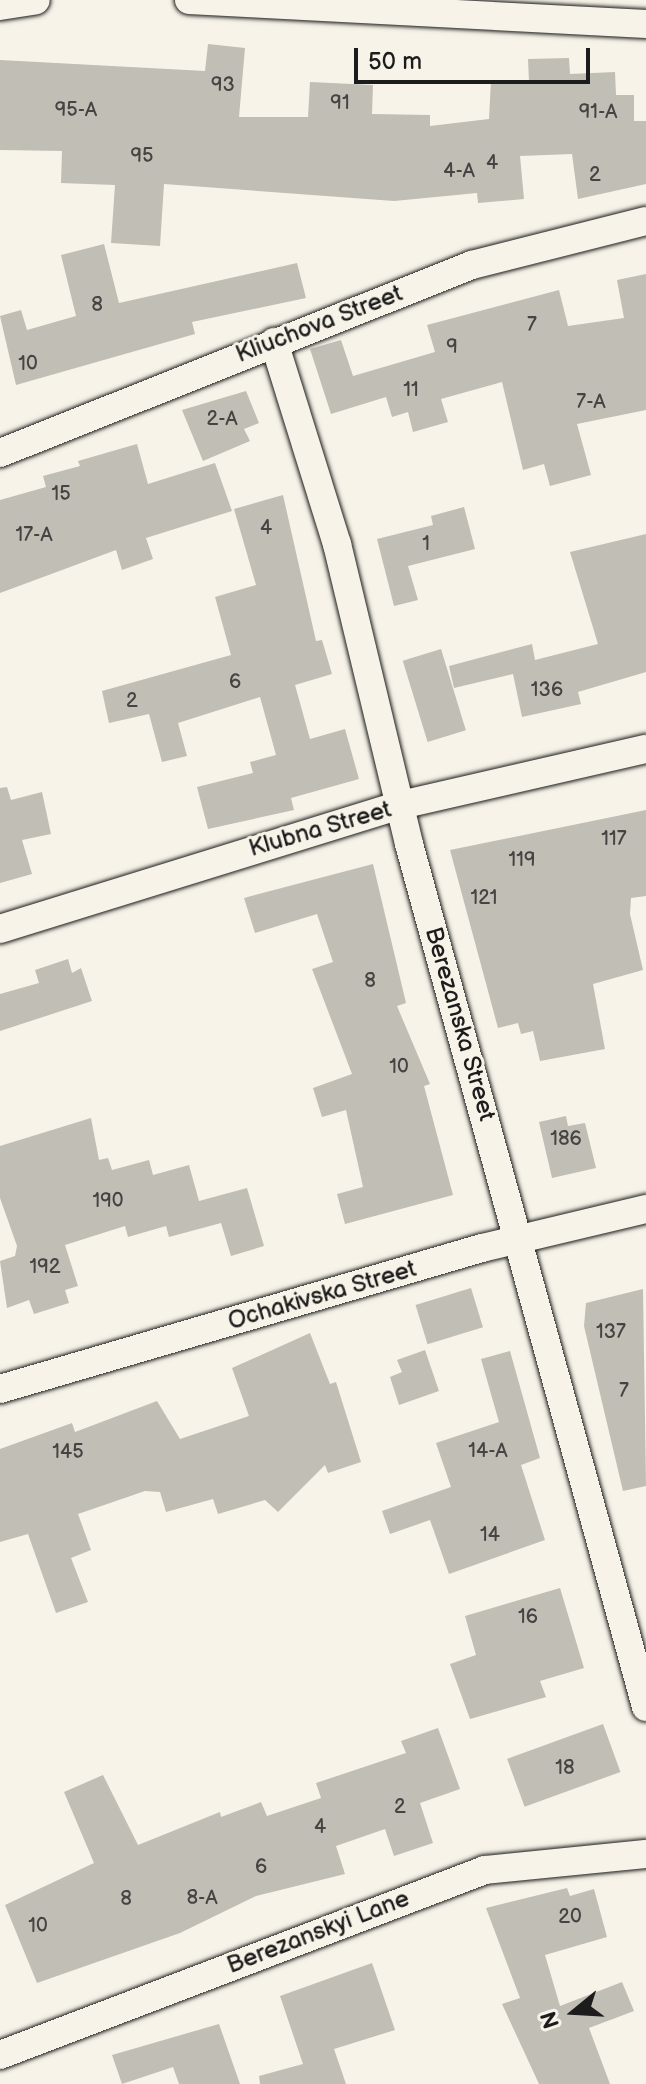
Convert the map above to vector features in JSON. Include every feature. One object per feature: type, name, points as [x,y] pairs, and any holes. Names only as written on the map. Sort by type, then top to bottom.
[{"type":"street","points":[[0,6],[36,0]]},
{"type":"street","points":[[189,0],[646,24]]},
{"type":"street","name":"Kliuchova Street","points":[[0,453],[474,264],[646,221]]},
{"type":"street","name":"Berezanska Street","points":[[274,342],[405,804],[409,844],[522,1239],[646,1707]]},
{"type":"street","name":"Klubna Street","points":[[0,929],[405,804],[646,749]]},
{"type":"street","name":"Ochakivska Street","points":[[0,1389],[522,1239],[646,1209]]},
{"type":"street","name":"Berezanskyi Lane","points":[[0,2055],[485,1870],[646,1854]]},
{"type":"building","points":[[208,44],[245,48],[239,117],[308,117],[310,82],[373,85],[372,114],[430,115],[430,126],[489,119],[491,81],[529,82],[528,59],[569,58],[570,74],[615,72],[616,95],[634,95],[634,121],[646,121],[646,184],[578,199],[572,154],[520,156],[524,199],[478,203],[477,193],[394,201],[164,184],[160,246],[111,243],[115,185],[61,183],[62,151],[0,150],[0,60],[205,71]]},
{"type":"building","points":[[104,244],[119,303],[297,263],[306,298],[192,322],[195,334],[16,385],[0,316],[21,310],[27,330],[76,316],[61,255]]},
{"type":"building","points":[[646,274],[646,410],[577,424],[591,475],[550,486],[544,464],[523,470],[502,382],[441,399],[448,422],[413,432],[408,412],[392,417],[386,397],[331,414],[310,349],[341,340],[353,376],[435,352],[427,325],[559,290],[568,326],[624,318],[617,280]]},
{"type":"building","points":[[246,391],[259,423],[244,429],[250,441],[203,461],[182,410]]},
{"type":"building","points":[[137,444],[148,484],[215,463],[232,511],[146,538],[153,559],[122,570],[116,550],[0,593],[0,500],[46,487],[43,476],[80,466],[78,461]]},
{"type":"building","points":[[283,495],[316,641],[322,640],[332,674],[295,685],[310,739],[345,729],[359,779],[291,798],[294,810],[208,829],[197,787],[253,773],[250,762],[276,755],[260,697],[178,723],[187,756],[162,762],[149,714],[109,723],[102,691],[231,655],[215,597],[256,585],[234,509]]},
{"type":"building","points":[[464,507],[475,549],[408,566],[418,600],[394,606],[377,539],[433,525],[431,516]]},
{"type":"building","points":[[646,534],[646,672],[578,692],[581,704],[522,717],[513,674],[454,688],[449,666],[532,644],[535,660],[598,644],[570,552]]},
{"type":"building","points":[[441,649],[466,730],[428,742],[403,661]]},
{"type":"building","points":[[7,787],[11,800],[42,792],[51,834],[22,840],[32,874],[0,883],[0,788]]},
{"type":"building","points":[[646,810],[646,896],[631,898],[630,914],[643,970],[593,984],[605,1049],[540,1061],[533,1031],[521,1034],[518,1023],[498,1028],[450,850]]},
{"type":"building","points":[[373,864],[406,1003],[397,1006],[430,1084],[424,1086],[453,1195],[345,1224],[337,1194],[363,1187],[346,1110],[322,1117],[313,1088],[352,1074],[312,969],[333,962],[317,914],[255,933],[244,898]]},
{"type":"building","points":[[68,959],[72,973],[81,968],[92,1001],[0,1031],[0,994],[39,983],[35,970]]},
{"type":"building","points":[[566,1116],[568,1126],[585,1123],[596,1168],[552,1178],[539,1122]]},
{"type":"building","points":[[91,1118],[99,1160],[108,1158],[112,1170],[149,1160],[153,1175],[189,1165],[199,1201],[247,1188],[264,1246],[231,1256],[221,1223],[169,1237],[166,1226],[128,1237],[125,1226],[65,1245],[78,1286],[65,1290],[69,1303],[34,1314],[29,1300],[7,1308],[0,1261],[15,1256],[17,1246],[0,1198],[0,1146]]},
{"type":"building","points":[[471,1288],[483,1327],[428,1344],[416,1305]]},
{"type":"building","points":[[643,1289],[646,1486],[623,1491],[584,1326],[586,1303]]},
{"type":"building","points":[[310,1333],[330,1384],[336,1382],[361,1462],[328,1473],[325,1465],[278,1512],[265,1500],[218,1514],[213,1499],[166,1512],[160,1492],[145,1491],[78,1514],[91,1550],[71,1558],[88,1602],[56,1613],[28,1534],[0,1542],[0,1449],[72,1423],[75,1432],[157,1401],[180,1439],[249,1416],[232,1368]]},
{"type":"building","points":[[425,1350],[439,1391],[399,1405],[390,1377],[402,1372],[397,1360]]},
{"type":"building","points":[[510,1351],[540,1458],[521,1465],[545,1540],[449,1574],[430,1520],[390,1534],[382,1511],[451,1487],[436,1443],[499,1422],[481,1359]]},
{"type":"building","points":[[560,1588],[584,1668],[540,1681],[546,1697],[470,1719],[450,1664],[476,1655],[465,1616]]},
{"type":"building","points":[[603,1724],[620,1772],[525,1807],[507,1759]]},
{"type":"building","points":[[438,1728],[460,1789],[420,1803],[433,1843],[394,1856],[385,1829],[336,1846],[345,1874],[256,1896],[180,1933],[37,1983],[5,1905],[94,1863],[64,1792],[103,1775],[138,1845],[220,1812],[221,1817],[261,1802],[267,1816],[321,1798],[316,1783],[406,1753],[401,1741]]},
{"type":"building","points":[[567,1888],[570,1896],[594,1889],[607,1937],[545,1955],[560,2006],[622,1982],[634,2011],[589,2028],[610,2084],[539,2084],[502,2004],[520,1998],[486,1908]]},
{"type":"building","points":[[372,1963],[395,2030],[334,2049],[346,2084],[260,2084],[259,2076],[303,2064],[280,1996]]},
{"type":"building","points":[[219,2024],[240,2084],[179,2084],[173,2067],[122,2084],[112,2055]]}]
